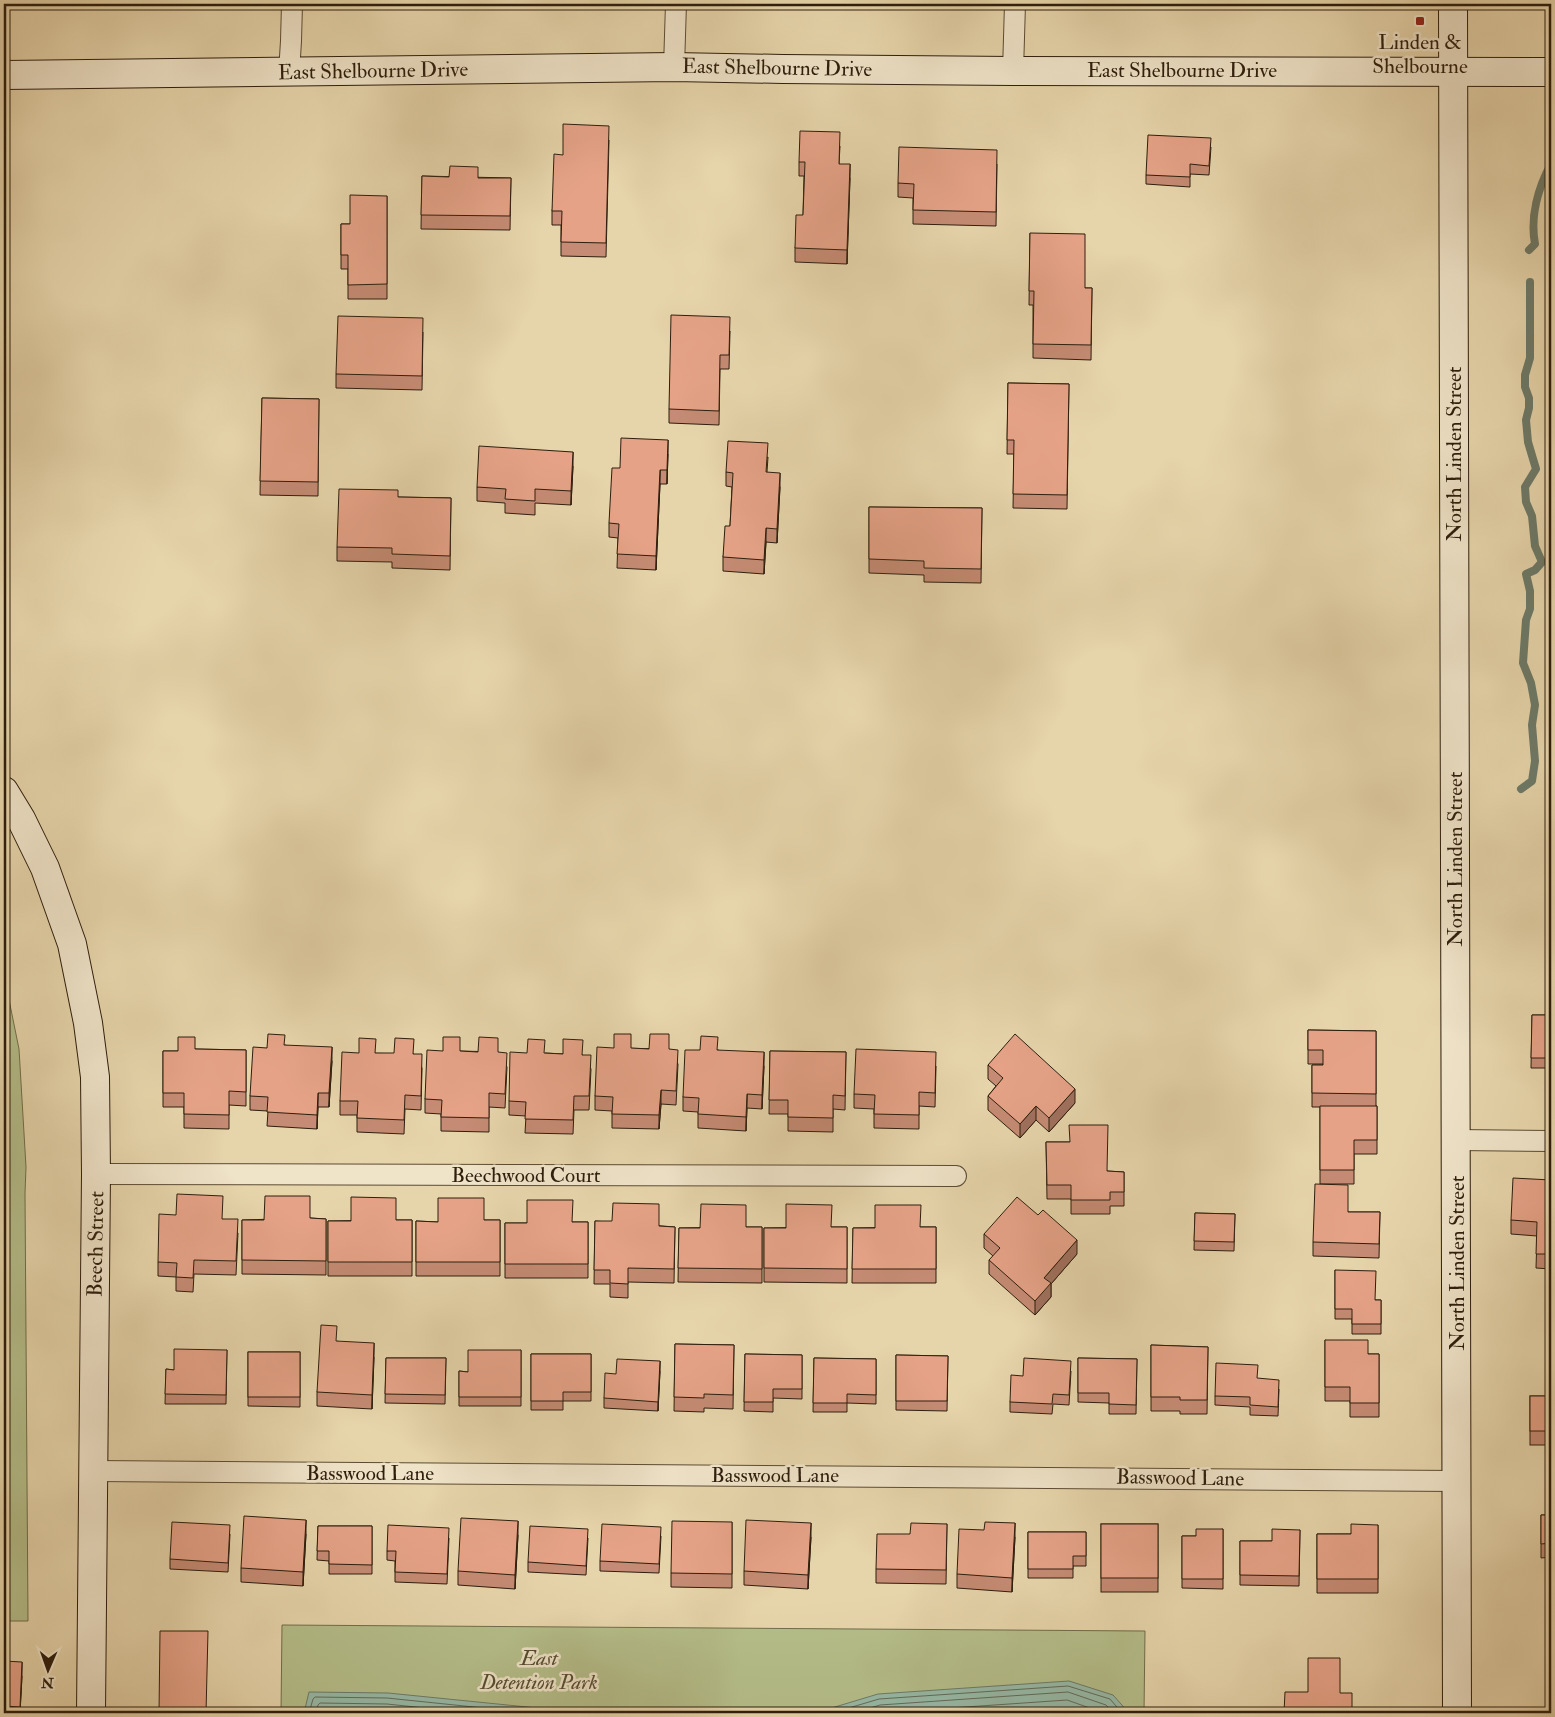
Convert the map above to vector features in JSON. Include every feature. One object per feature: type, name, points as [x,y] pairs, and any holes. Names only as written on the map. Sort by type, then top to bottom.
[{"type":"street","points":[[288,72],[292,4]]},
{"type":"street","points":[[674,66],[676,4]]},
{"type":"street","points":[[1013,70],[1015,4]]},
{"type":"street","name":"North Linden Street","points":[[1454,4],[1457,1713]]},
{"type":"street","name":"East Shelbourne Drive","points":[[4,76],[674,66],[783,69],[1551,72]]},
{"type":"street","name":"Beech Street","points":[[4,791],[21,819],[45,868],[72,944],[88,1023],[95,1077],[96,1174],[91,1713]]},
{"type":"street","points":[[1457,1140],[1551,1141]]},
{"type":"street","name":"Beechwood Court","points":[[96,1174],[956,1176]]},
{"type":"street","name":"Basswood Lane","points":[[94,1471],[1457,1480]]},
{"type":"green space","points":[[4,975],[19,1049],[26,1167],[28,1621],[4,1621]]},
{"type":"green space","name":"East Detention Park","points":[[282,1625],[1145,1631],[1144,1713],[281,1713]]},
{"type":"water","points":[[1069,1681],[1113,1695],[1129,1713],[815,1713],[878,1694]]},
{"type":"water","points":[[309,1692],[388,1693],[587,1713],[304,1713]]},
{"type":"building","points":[[563,124],[609,126],[606,243],[561,242],[562,211],[552,211],[554,154],[563,155]]},
{"type":"building","points":[[800,131],[840,132],[839,164],[850,164],[847,250],[795,248],[796,215],[803,215],[805,162],[799,162]]},
{"type":"building","points":[[1148,135],[1211,138],[1209,166],[1190,164],[1190,177],[1146,175]]},
{"type":"building","points":[[899,147],[997,150],[996,212],[913,210],[914,184],[898,183]]},
{"type":"building","points":[[450,166],[478,167],[478,178],[511,178],[510,216],[421,215],[422,176],[449,177]]},
{"type":"building","points":[[350,195],[387,196],[387,284],[348,285],[348,255],[341,255],[341,224],[350,224]]},
{"type":"building","points":[[1030,233],[1085,234],[1085,288],[1092,288],[1091,345],[1033,344],[1034,291],[1029,291]]},
{"type":"building","points":[[671,315],[730,317],[729,355],[720,355],[719,411],[669,409]]},
{"type":"building","points":[[338,316],[423,318],[422,376],[336,374]]},
{"type":"building","points":[[1008,383],[1069,384],[1067,495],[1013,494],[1014,440],[1007,440]]},
{"type":"building","points":[[262,398],[319,399],[318,482],[260,481]]},
{"type":"building","points":[[621,438],[668,440],[667,470],[660,470],[656,556],[617,554],[619,524],[609,523],[612,468],[620,468]]},
{"type":"building","points":[[728,441],[768,443],[766,472],[780,473],[777,529],[766,528],[764,560],[723,557],[725,526],[730,526],[733,473],[726,472]]},
{"type":"building","points":[[479,446],[573,452],[571,491],[535,489],[535,501],[505,499],[506,489],[477,487]]},
{"type":"building","points":[[339,489],[398,490],[398,497],[451,498],[450,556],[392,554],[392,548],[337,547]]},
{"type":"building","points":[[869,507],[982,508],[981,569],[924,568],[924,561],[869,559]]},
{"type":"building","points":[[1532,1015],[1551,1015],[1551,1058],[1531,1058]]},
{"type":"building","points":[[1308,1030],[1376,1031],[1376,1094],[1312,1093],[1312,1065],[1323,1065],[1323,1050],[1308,1050]]},
{"type":"building","points":[[268,1034],[285,1035],[284,1045],[332,1047],[329,1093],[318,1093],[317,1115],[267,1112],[268,1097],[250,1096],[253,1047],[267,1048]]},
{"type":"building","points":[[614,1034],[631,1034],[631,1048],[649,1049],[650,1034],[669,1034],[669,1049],[678,1050],[676,1091],[661,1090],[659,1115],[612,1114],[613,1097],[595,1096],[597,1047],[614,1048]]},
{"type":"building","points":[[1015,1034],[1075,1089],[1049,1118],[1036,1106],[1020,1124],[988,1096],[1003,1078],[988,1065]]},
{"type":"building","points":[[701,1036],[718,1037],[717,1050],[764,1052],[762,1095],[747,1094],[746,1117],[698,1114],[699,1098],[683,1097],[685,1050],[700,1050]]},
{"type":"building","points":[[178,1037],[195,1037],[195,1049],[246,1050],[246,1092],[229,1091],[229,1115],[184,1114],[184,1093],[163,1093],[163,1051],[178,1051]]},
{"type":"building","points":[[443,1037],[460,1037],[460,1051],[478,1052],[479,1037],[498,1038],[498,1052],[507,1053],[505,1094],[489,1093],[489,1118],[441,1117],[442,1100],[425,1099],[427,1050],[443,1051]]},
{"type":"building","points":[[359,1038],[376,1039],[375,1053],[394,1053],[395,1038],[414,1039],[413,1054],[422,1054],[421,1096],[405,1095],[404,1120],[357,1118],[358,1101],[340,1101],[342,1052],[359,1053]]},
{"type":"building","points":[[528,1039],[545,1040],[544,1053],[563,1054],[563,1039],[583,1040],[582,1055],[591,1055],[589,1096],[574,1096],[573,1120],[525,1119],[526,1102],[509,1101],[510,1052],[527,1053]]},
{"type":"building","points":[[856,1049],[936,1052],[935,1093],[919,1092],[919,1115],[874,1114],[875,1095],[854,1094]]},
{"type":"building","points":[[770,1051],[846,1052],[845,1096],[833,1095],[833,1118],[788,1117],[788,1100],[769,1100]]},
{"type":"building","points":[[1320,1106],[1377,1106],[1377,1140],[1354,1140],[1354,1170],[1320,1170]]},
{"type":"building","points":[[1069,1125],[1108,1125],[1107,1171],[1124,1172],[1124,1192],[1110,1192],[1110,1200],[1071,1200],[1071,1185],[1047,1185],[1046,1142],[1070,1142]]},
{"type":"building","points":[[1513,1178],[1551,1180],[1551,1254],[1536,1254],[1537,1222],[1511,1220]]},
{"type":"building","points":[[1315,1184],[1348,1185],[1348,1212],[1380,1212],[1379,1244],[1313,1242]]},
{"type":"building","points":[[177,1194],[223,1196],[222,1219],[238,1219],[236,1261],[194,1260],[193,1278],[176,1277],[177,1263],[158,1262],[159,1214],[176,1215]]},
{"type":"building","points":[[265,1196],[310,1196],[310,1218],[326,1219],[326,1261],[242,1260],[242,1220],[264,1220]]},
{"type":"building","points":[[351,1197],[396,1198],[396,1220],[412,1220],[412,1262],[328,1262],[328,1221],[351,1221]]},
{"type":"building","points":[[1017,1197],[1038,1215],[1043,1210],[1077,1240],[1044,1278],[1051,1283],[1035,1301],[989,1260],[1000,1248],[984,1234]]},
{"type":"building","points":[[438,1198],[484,1198],[484,1220],[500,1220],[500,1262],[416,1262],[416,1221],[438,1222]]},
{"type":"building","points":[[527,1200],[573,1200],[572,1222],[588,1222],[588,1264],[505,1264],[505,1223],[527,1223]]},
{"type":"building","points":[[613,1203],[659,1204],[659,1226],[675,1227],[674,1269],[628,1268],[628,1284],[610,1283],[610,1270],[594,1270],[595,1221],[612,1221]]},
{"type":"building","points":[[701,1204],[746,1205],[746,1227],[762,1227],[762,1269],[678,1268],[679,1228],[700,1228]]},
{"type":"building","points":[[786,1204],[832,1205],[831,1227],[847,1227],[847,1269],[764,1268],[764,1228],[786,1228]]},
{"type":"building","points":[[875,1205],[921,1205],[920,1227],[936,1227],[936,1269],[852,1269],[853,1228],[875,1228]]},
{"type":"building","points":[[1195,1213],[1235,1214],[1234,1242],[1194,1241]]},
{"type":"building","points":[[1335,1270],[1376,1271],[1375,1300],[1381,1300],[1381,1324],[1352,1324],[1352,1309],[1335,1309]]},
{"type":"building","points":[[321,1325],[337,1326],[336,1341],[374,1343],[372,1395],[317,1392]]},
{"type":"building","points":[[1325,1340],[1368,1340],[1368,1354],[1379,1354],[1379,1403],[1350,1403],[1350,1387],[1325,1387]]},
{"type":"building","points":[[675,1344],[734,1345],[733,1395],[704,1394],[704,1398],[674,1397]]},
{"type":"building","points":[[1151,1345],[1208,1347],[1207,1400],[1180,1400],[1180,1397],[1151,1397]]},
{"type":"building","points":[[174,1349],[227,1350],[226,1395],[165,1394],[166,1369],[174,1370]]},
{"type":"building","points":[[468,1350],[521,1350],[521,1397],[459,1397],[459,1371],[468,1372]]},
{"type":"building","points":[[248,1352],[300,1352],[300,1397],[248,1397]]},
{"type":"building","points":[[531,1354],[591,1354],[591,1392],[563,1392],[563,1401],[531,1401]]},
{"type":"building","points":[[745,1354],[802,1355],[802,1389],[773,1389],[773,1402],[744,1402]]},
{"type":"building","points":[[896,1355],[948,1356],[947,1401],[896,1401]]},
{"type":"building","points":[[386,1358],[446,1358],[445,1395],[385,1394]]},
{"type":"building","points":[[814,1358],[876,1359],[876,1395],[847,1394],[847,1403],[813,1403]]},
{"type":"building","points":[[1024,1358],[1071,1361],[1069,1395],[1053,1394],[1052,1404],[1010,1402],[1011,1375],[1023,1376]]},
{"type":"building","points":[[1078,1358],[1137,1359],[1136,1405],[1109,1404],[1109,1393],[1078,1393]]},
{"type":"building","points":[[617,1359],[660,1361],[658,1402],[604,1398],[605,1373],[616,1374]]},
{"type":"building","points":[[1216,1363],[1258,1365],[1257,1378],[1279,1380],[1278,1407],[1250,1405],[1250,1397],[1215,1396]]},
{"type":"building","points":[[1530,1396],[1551,1396],[1551,1431],[1530,1431]]},
{"type":"building","points":[[1541,1515],[1551,1515],[1551,1543],[1541,1544]]},
{"type":"building","points":[[244,1516],[306,1520],[303,1572],[241,1568]]},
{"type":"building","points":[[461,1518],[518,1521],[515,1575],[458,1571]]},
{"type":"building","points":[[746,1520],[811,1523],[808,1575],[744,1571]]},
{"type":"building","points":[[672,1521],[732,1522],[732,1574],[671,1573]]},
{"type":"building","points":[[172,1522],[230,1525],[228,1563],[170,1559]]},
{"type":"building","points":[[985,1522],[1015,1523],[1012,1578],[957,1574],[959,1529],[984,1530]]},
{"type":"building","points":[[911,1523],[947,1524],[946,1570],[876,1569],[877,1534],[910,1534]]},
{"type":"building","points":[[602,1524],[661,1527],[659,1564],[600,1561]]},
{"type":"building","points":[[1101,1524],[1158,1524],[1158,1578],[1101,1578]]},
{"type":"building","points":[[1351,1524],[1378,1525],[1378,1579],[1317,1579],[1317,1534],[1351,1534]]},
{"type":"building","points":[[388,1525],[449,1528],[447,1574],[395,1572],[396,1551],[387,1551]]},
{"type":"building","points":[[318,1526],[372,1526],[372,1565],[329,1564],[329,1551],[317,1551]]},
{"type":"building","points":[[530,1526],[588,1529],[586,1566],[528,1562]]},
{"type":"building","points":[[1196,1529],[1223,1529],[1223,1579],[1182,1579],[1182,1536],[1196,1536]]},
{"type":"building","points":[[1272,1529],[1300,1530],[1299,1576],[1240,1575],[1240,1541],[1272,1541]]},
{"type":"building","points":[[1028,1532],[1086,1532],[1086,1556],[1073,1556],[1073,1569],[1028,1569]]},
{"type":"building","points":[[160,1631],[208,1631],[206,1713],[159,1713]]},
{"type":"building","points":[[1308,1658],[1340,1658],[1340,1693],[1352,1693],[1352,1713],[1284,1713],[1285,1692],[1308,1692]]},
{"type":"building","points":[[4,1661],[22,1662],[20,1707],[4,1706]]},
{"type":"waterway","points":[[1529,250],[1535,244],[1534,213],[1536,203],[1542,183],[1551,164]]},
{"type":"waterway","points":[[1521,789],[1532,781],[1535,761],[1532,725],[1535,705],[1531,683],[1523,663],[1526,620],[1530,609],[1530,591],[1526,574],[1535,570],[1542,562],[1535,546],[1532,516],[1526,502],[1525,487],[1536,469],[1528,442],[1526,420],[1529,408],[1525,375],[1530,358],[1530,282]]},
{"type":"place","name":"Linden & Shelbourne","points":[[1420,21]]}]
